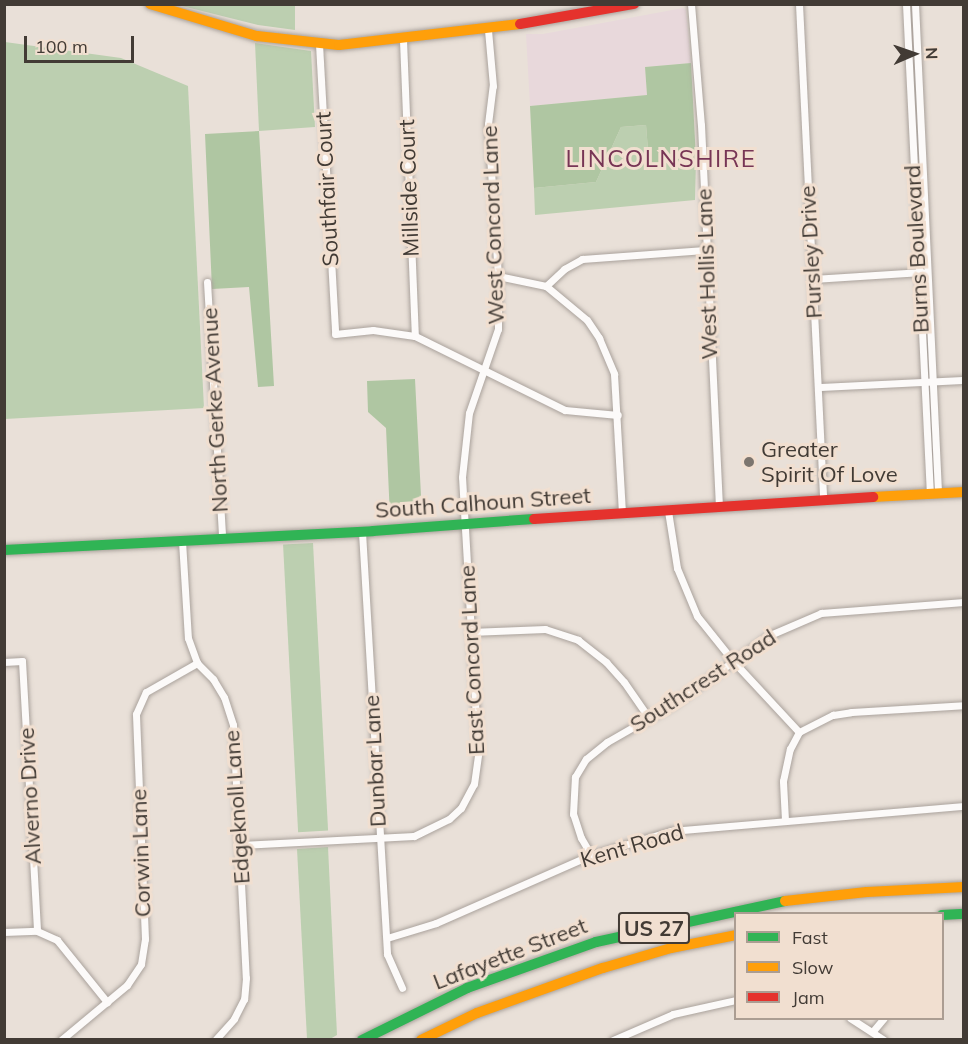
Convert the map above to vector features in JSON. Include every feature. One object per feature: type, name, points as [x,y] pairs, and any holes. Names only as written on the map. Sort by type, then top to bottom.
[{"type":"main road","points":[[150,4],[257,36],[319,44],[403,40],[488,30],[572,10],[634,4]]},
{"type":"main road","name":"South Calhoun Street","points":[[4,550],[362,532],[622,512],[963,492]]},
{"type":"main road","name":"Lafayette Street","points":[[362,1040],[467,988],[596,942],[666,925],[791,900],[867,891],[963,887]]},
{"type":"main road","points":[[944,915],[963,914]]},
{"type":"main road","name":"Lafayette Street","points":[[421,1040],[477,1013],[603,968],[671,948],[734,935]]},
{"type":"street","name":"West Hollis Lane","points":[[691,4],[702,125],[705,250],[719,508]]},
{"type":"street","name":"Pursley Drive","points":[[799,4],[823,500]]},
{"type":"street","name":"Burns Boulevard","points":[[906,4],[923,381],[934,493]]},
{"type":"street","name":"Burns Boulevard","points":[[915,4],[928,272],[934,493]]},
{"type":"street","name":"West Concord Lane","points":[[466,523],[462,477],[469,413],[498,329],[498,276],[488,124],[493,86],[488,30]]},
{"type":"street","name":"Millside Court","points":[[403,40],[415,336]]},
{"type":"street","name":"Southfair Court","points":[[319,44],[335,334],[373,330],[415,336]]},
{"type":"street","points":[[546,286],[564,269],[582,259],[705,250]]},
{"type":"street","points":[[813,279],[928,272]]},
{"type":"street","points":[[498,276],[546,286],[587,320],[599,338],[614,374],[622,512]]},
{"type":"street","name":"North Gerke Avenue","points":[[207,282],[222,538]]},
{"type":"street","points":[[415,336],[486,369],[565,410],[618,415]]},
{"type":"street","points":[[819,387],[963,380]]},
{"type":"street","points":[[668,511],[673,552],[683,586],[697,616],[733,662],[799,732]]},
{"type":"street","name":"East Concord Lane","points":[[379,836],[414,836],[449,819],[461,808],[469,796],[477,772],[466,523]]},
{"type":"street","name":"Dunbar Lane","points":[[362,532],[387,954],[402,987]]},
{"type":"street","name":"Edgeknoll Lane","points":[[183,540],[188,638],[197,663],[213,679],[224,697],[233,725],[241,845],[246,978],[244,999],[234,1019],[215,1040]]},
{"type":"street","name":"Southcrest Road","points":[[591,855],[581,838],[573,814],[575,777],[586,759],[607,742],[649,718],[770,635],[821,613],[963,602]]},
{"type":"street","points":[[470,632],[545,629],[578,640],[612,669],[649,718]]},
{"type":"street","name":"Alverno Drive","points":[[4,662],[22,662],[37,931]]},
{"type":"street","name":"Corwin Lane","points":[[61,1040],[127,985],[141,964],[145,939],[136,714],[146,692],[197,663]]},
{"type":"street","points":[[785,820],[783,781],[790,749],[799,732],[833,715],[851,712],[963,705]]},
{"type":"street","name":"Kent Road","points":[[387,938],[436,923],[591,855],[671,831],[963,806]]},
{"type":"street","points":[[241,845],[379,836]]},
{"type":"street","points":[[4,932],[37,931],[57,940],[108,1002]]},
{"type":"street","points":[[613,1040],[672,1014],[734,1000]]},
{"type":"street","points":[[854,1020],[884,1040]]},
{"type":"street","points":[[873,1031],[882,1020]]},
{"type":"shaded area","points":[[683,8],[686,10],[691,63],[645,67],[647,95],[530,106],[526,34],[543,34]]},
{"type":"green space","points":[[178,5],[295,5],[295,30],[258,25]]},
{"type":"green space","points":[[5,42],[121,58],[188,86],[204,408],[5,419]]},
{"type":"green space","points":[[255,43],[311,51],[315,127],[259,131]]},
{"type":"green space","points":[[691,63],[696,159],[649,163],[646,125],[621,127],[596,182],[534,188],[530,106],[647,95],[645,67]]},
{"type":"green space","points":[[646,125],[649,163],[696,159],[695,200],[535,215],[534,188],[596,182],[621,127]]},
{"type":"green space","points":[[259,131],[274,386],[258,387],[249,287],[212,289],[205,134]]},
{"type":"green space","points":[[415,379],[422,515],[390,517],[386,428],[368,412],[367,381]]},
{"type":"green space","points":[[313,543],[328,831],[298,832],[283,545]]},
{"type":"green space","points":[[328,847],[337,1035],[330,1039],[307,1039],[297,849]]},
{"type":"traffic: fast","points":[[4,550],[373,531],[534,519]]},
{"type":"traffic: fast","points":[[734,912],[785,901]]},
{"type":"traffic: fast","points":[[362,1040],[467,988],[596,942],[734,912]]},
{"type":"traffic: fast","points":[[944,915],[964,914]]},
{"type":"traffic: slow","points":[[150,4],[257,36],[339,45],[520,24]]},
{"type":"traffic: slow","points":[[873,497],[964,492]]},
{"type":"traffic: slow","points":[[785,901],[867,892],[964,887]]},
{"type":"traffic: slow","points":[[421,1040],[477,1013],[603,968],[671,948],[734,935]]},
{"type":"traffic: jam","points":[[520,24],[634,4]]},
{"type":"traffic: jam","points":[[534,519],[873,497]]},
{"type":"place","name":"Greater Spirit Of Love","points":[[749,462]]},
{"type":"district","name":"LINCOLNSHIRE","points":[[661,159]]}]
